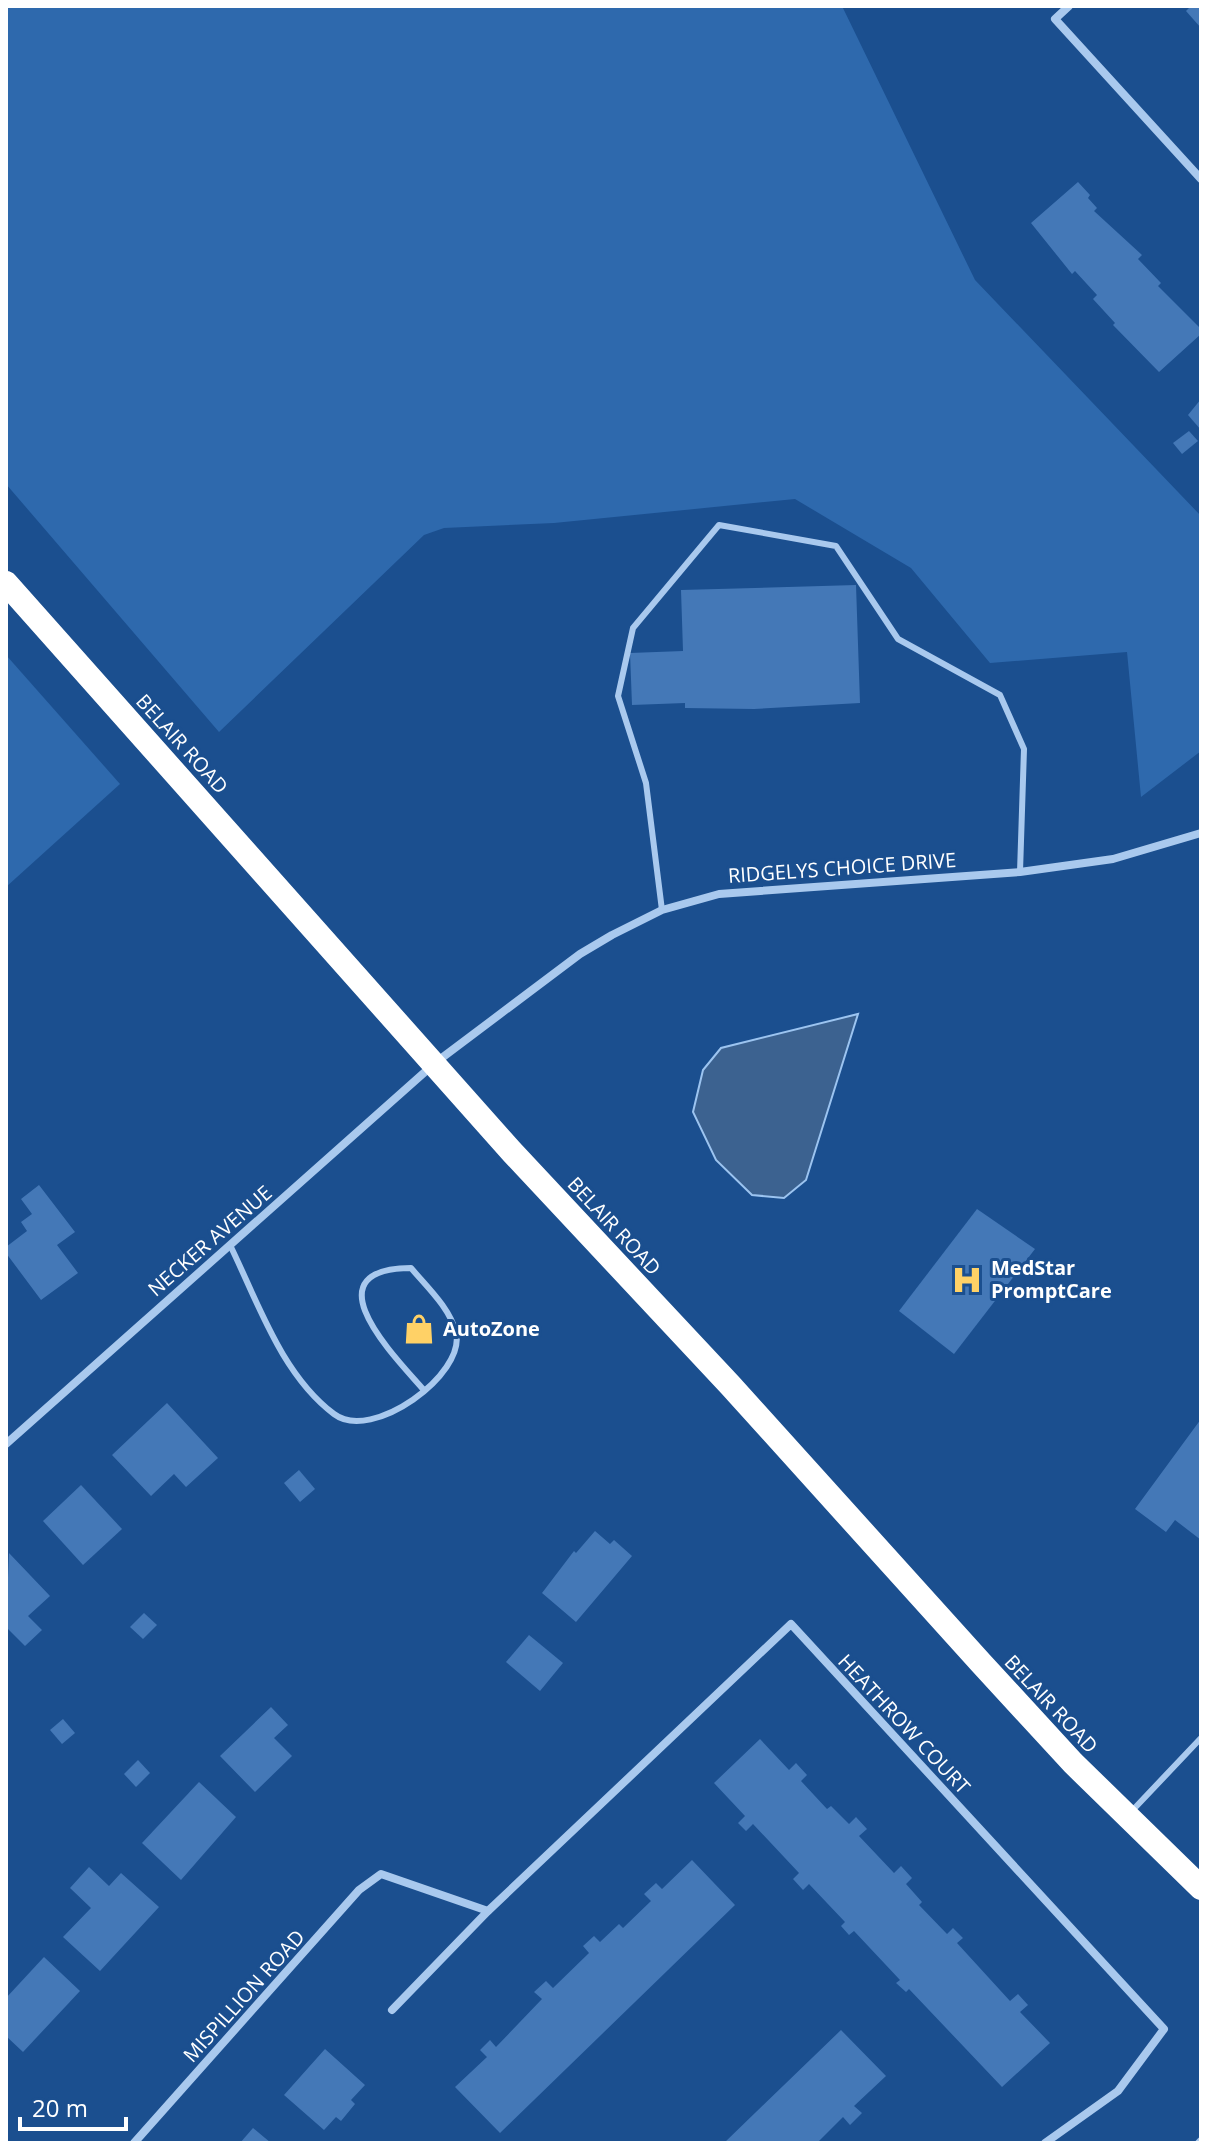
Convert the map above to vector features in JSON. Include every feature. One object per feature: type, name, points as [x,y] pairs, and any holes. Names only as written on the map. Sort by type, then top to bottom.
[{"type":"highway","name":"BELAIR ROAD","points":[[6,583],[435,1063],[981,1663],[1073,1763],[1201,1888]]},
{"type":"street","points":[[1069,6],[1055,19],[1201,179]]},
{"type":"street","name":"RIDGELYS CHOICE DRIVE","points":[[435,1063],[580,954],[662,910],[719,894],[757,888],[1020,872],[1113,859],[1201,833]]},
{"type":"street","name":"NECKER AVENUE","points":[[6,1444],[435,1063]]},
{"type":"street","name":"HEATHROW COURT","points":[[392,2010],[488,1911],[791,1624],[1164,2029],[1118,2091],[1045,2143]]},
{"type":"street","name":"MISPILLION ROAD","points":[[134,2143],[359,1890],[381,1874],[488,1911]]},
{"type":"lane","points":[[662,910],[646,783],[618,696],[633,628],[719,525],[836,546],[898,639],[1000,695],[1024,749],[1020,872]]},
{"type":"lane","points":[[230,1245],[282,1353],[303,1385],[336,1416],[360,1422],[390,1416],[423,1389],[456,1352],[456,1332],[439,1302],[411,1268],[393,1268],[375,1274],[363,1289],[362,1309],[374,1333],[423,1389]]},
{"type":"lane","points":[[1128,1815],[1201,1738]]},
{"type":"shaded area","points":[[6,6],[842,6],[975,280],[1201,516],[1201,751],[1141,797],[1127,652],[990,663],[911,568],[795,499],[554,523],[444,528],[424,535],[219,732],[6,484]]},
{"type":"shaded area","points":[[6,655],[120,784],[6,887]]},
{"type":"shaded area","points":[[858,1014],[806,1180],[784,1198],[752,1195],[716,1160],[693,1112],[703,1070],[721,1048]]},
{"type":"building","points":[[1191,6],[1201,6],[1201,28],[1186,11]]},
{"type":"building","points":[[1078,182],[1090,195],[1088,198],[1097,208],[1094,211],[1142,255],[1138,259],[1161,283],[1158,286],[1201,329],[1201,334],[1159,372],[1113,325],[1115,323],[1093,299],[1097,295],[1075,271],[1072,274],[1031,223]]},
{"type":"building","points":[[1201,399],[1201,430],[1188,415]]},
{"type":"building","points":[[1189,431],[1198,441],[1182,454],[1173,443]]},
{"type":"building","points":[[856,585],[860,703],[754,709],[685,708],[685,703],[632,705],[630,653],[683,651],[681,590]]},
{"type":"building","points":[[39,1185],[75,1232],[57,1245],[78,1273],[41,1300],[6,1253],[6,1247],[27,1231],[21,1222],[32,1214],[21,1199]]},
{"type":"building","name":"MedStar PromptCare","points":[[977,1209],[1035,1249],[954,1354],[899,1311]]},
{"type":"building","points":[[167,1403],[218,1458],[186,1487],[174,1474],[151,1496],[112,1455]]},
{"type":"building","points":[[1201,1419],[1201,1540],[1175,1520],[1166,1532],[1135,1509]]},
{"type":"building","points":[[299,1470],[315,1489],[300,1502],[284,1483]]},
{"type":"building","points":[[81,1485],[122,1529],[83,1565],[43,1521]]},
{"type":"building","points":[[595,1531],[610,1544],[614,1540],[632,1556],[576,1622],[542,1593],[574,1551],[576,1553]]},
{"type":"building","points":[[9,1553],[50,1596],[28,1616],[42,1630],[25,1646],[6,1627]]},
{"type":"building","points":[[144,1613],[157,1625],[143,1639],[130,1627]]},
{"type":"building","points":[[529,1635],[563,1663],[540,1691],[506,1662]]},
{"type":"building","points":[[271,1707],[288,1725],[274,1738],[292,1756],[255,1792],[220,1756]]},
{"type":"building","points":[[63,1719],[75,1733],[62,1744],[50,1730]]},
{"type":"building","points":[[760,1739],[789,1770],[796,1763],[807,1775],[801,1781],[827,1809],[831,1806],[849,1824],[856,1817],[867,1829],[859,1836],[894,1873],[901,1866],[912,1878],[906,1884],[922,1902],[919,1905],[947,1934],[953,1928],[963,1938],[957,1943],[1010,2001],[1018,1994],[1028,2005],[1020,2012],[1050,2043],[1002,2087],[909,1989],[906,1992],[896,1983],[900,1980],[854,1931],[849,1935],[841,1926],[845,1922],[809,1884],[803,1890],[793,1879],[799,1873],[753,1824],[746,1831],[738,1823],[745,1816],[714,1783]]},
{"type":"building","points":[[138,1760],[150,1773],[136,1787],[124,1774]]},
{"type":"building","points":[[199,1782],[236,1817],[181,1880],[142,1843]]},
{"type":"building","points":[[692,1860],[735,1905],[500,2133],[455,2087],[487,2057],[480,2050],[490,2040],[496,2047],[542,1999],[534,1992],[546,1981],[553,1988],[589,1953],[583,1946],[594,1936],[600,1942],[619,1924],[623,1928],[651,1901],[644,1894],[656,1883],[662,1889]]},
{"type":"building","points":[[89,1867],[109,1886],[121,1873],[159,1907],[100,1971],[63,1937],[91,1908],[70,1888]]},
{"type":"building","points":[[44,1957],[80,1991],[23,2052],[6,2036],[6,1998]]},
{"type":"building","points":[[841,2030],[886,2076],[854,2106],[862,2113],[850,2125],[843,2117],[817,2143],[724,2143]]},
{"type":"building","points":[[325,2049],[365,2085],[351,2100],[355,2104],[341,2121],[336,2117],[324,2130],[284,2095]]},
{"type":"building","points":[[253,2128],[271,2143],[240,2143]]},
{"type":"place","name":"MedStar PromptCare","points":[[967,1280]]},
{"type":"place","name":"AutoZone","points":[[419,1329]]}]
